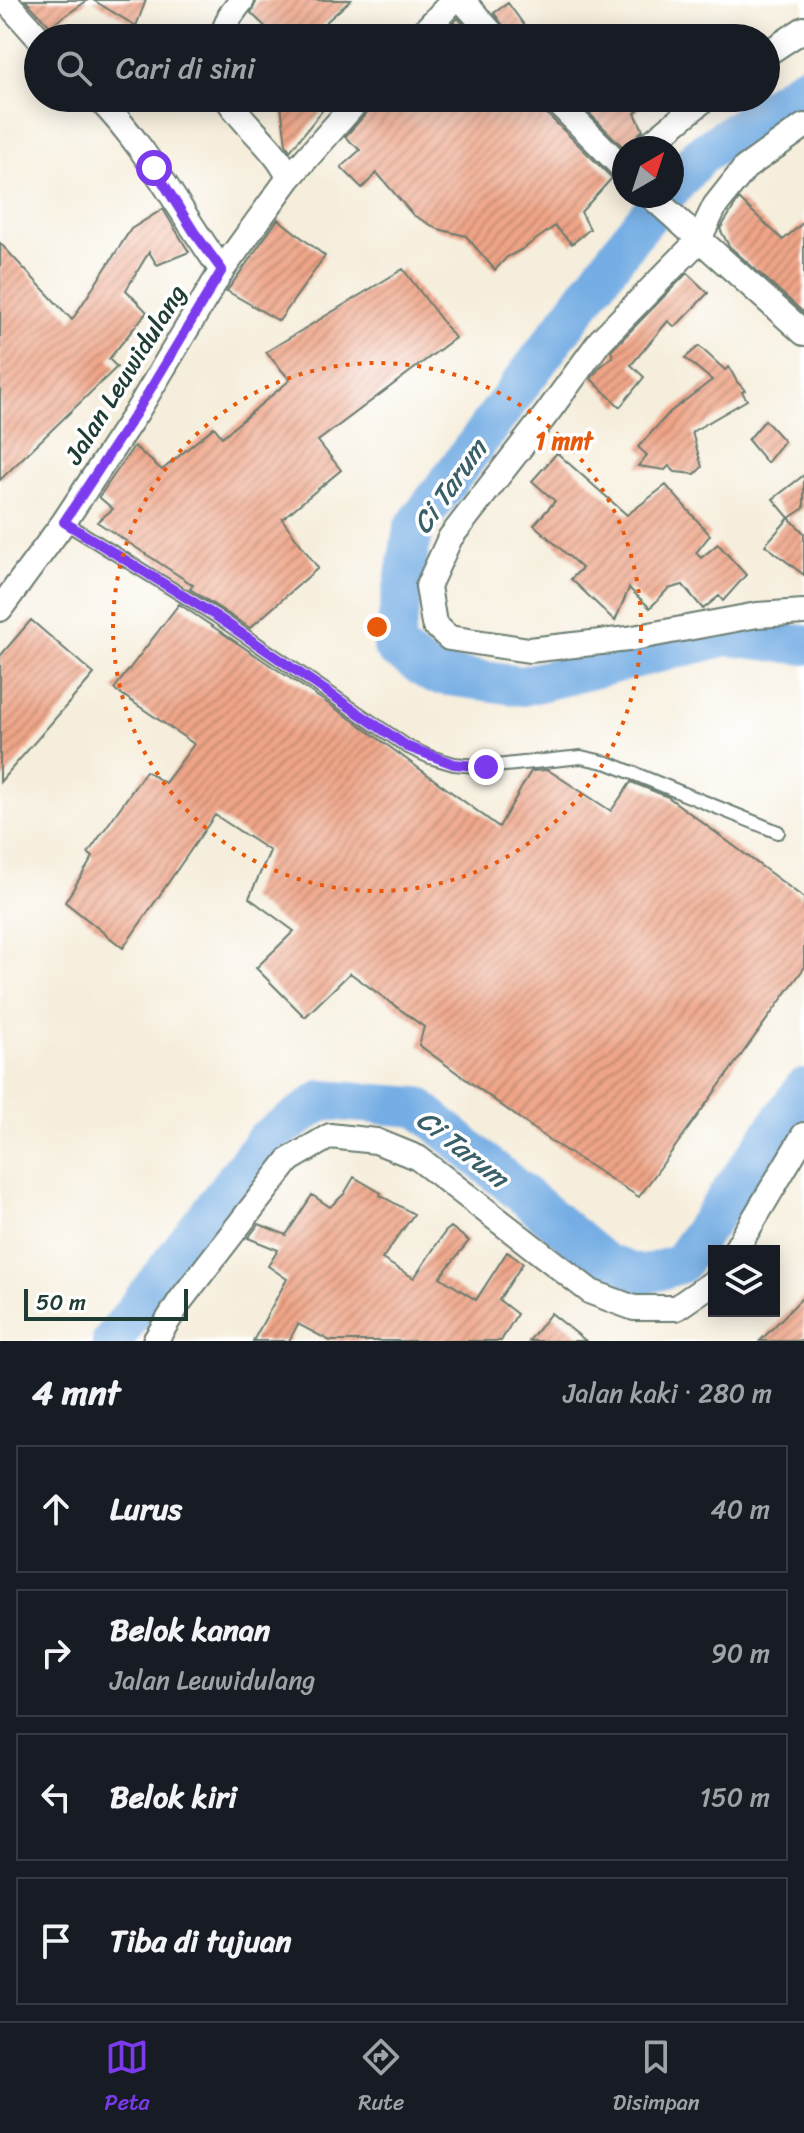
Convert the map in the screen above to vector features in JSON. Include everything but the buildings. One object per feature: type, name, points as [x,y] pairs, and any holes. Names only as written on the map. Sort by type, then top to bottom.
[{"type":"street","points":[[5,0],[26,24]]},
{"type":"street","points":[[227,24],[242,0]]},
{"type":"street","points":[[431,24],[454,0]]},
{"type":"street","points":[[462,0],[483,24]]},
{"type":"street","points":[[780,45],[804,29]]},
{"type":"street","points":[[111,112],[154,168],[222,270]]},
{"type":"street","points":[[237,112],[285,169],[289,178]]},
{"type":"street","name":"Jalan Leuwidulang","points":[[0,609],[64,522],[136,413],[222,270],[289,178],[348,112]]},
{"type":"street","points":[[567,112],[612,156]]},
{"type":"street","points":[[660,136],[689,112]]},
{"type":"street","points":[[804,126],[745,168],[695,238],[600,341],[450,538],[428,586],[434,624],[449,638],[529,650],[628,639],[757,615],[804,612]]},
{"type":"street","points":[[664,208],[804,333]]},
{"type":"street","points":[[739,1245],[804,1135]]},
{"type":"street","points":[[155,1341],[180,1301],[289,1160],[330,1136],[376,1141],[418,1158],[591,1292],[634,1308],[676,1308],[708,1286]]},
{"type":"lane","points":[[64,522],[216,616],[408,747],[430,757],[454,764],[486,767],[581,757],[608,763],[778,832]]},
{"type":"waterway","name":"Ci Tarum","points":[[780,101],[804,85]]},
{"type":"waterway","name":"Ci Tarum","points":[[684,174],[700,155],[764,112]]},
{"type":"waterway","name":"Ci Tarum","points":[[655,208],[413,529],[393,647],[433,674],[522,686],[727,636],[804,645]]},
{"type":"waterway","name":"Ci Tarum","points":[[112,1341],[266,1139],[323,1100],[418,1107],[605,1263],[641,1276],[680,1264],[804,1088]]},
{"type":"route","points":[[154,168],[222,270],[136,413],[64,522],[216,616],[408,747],[454,764],[486,767]]}]
